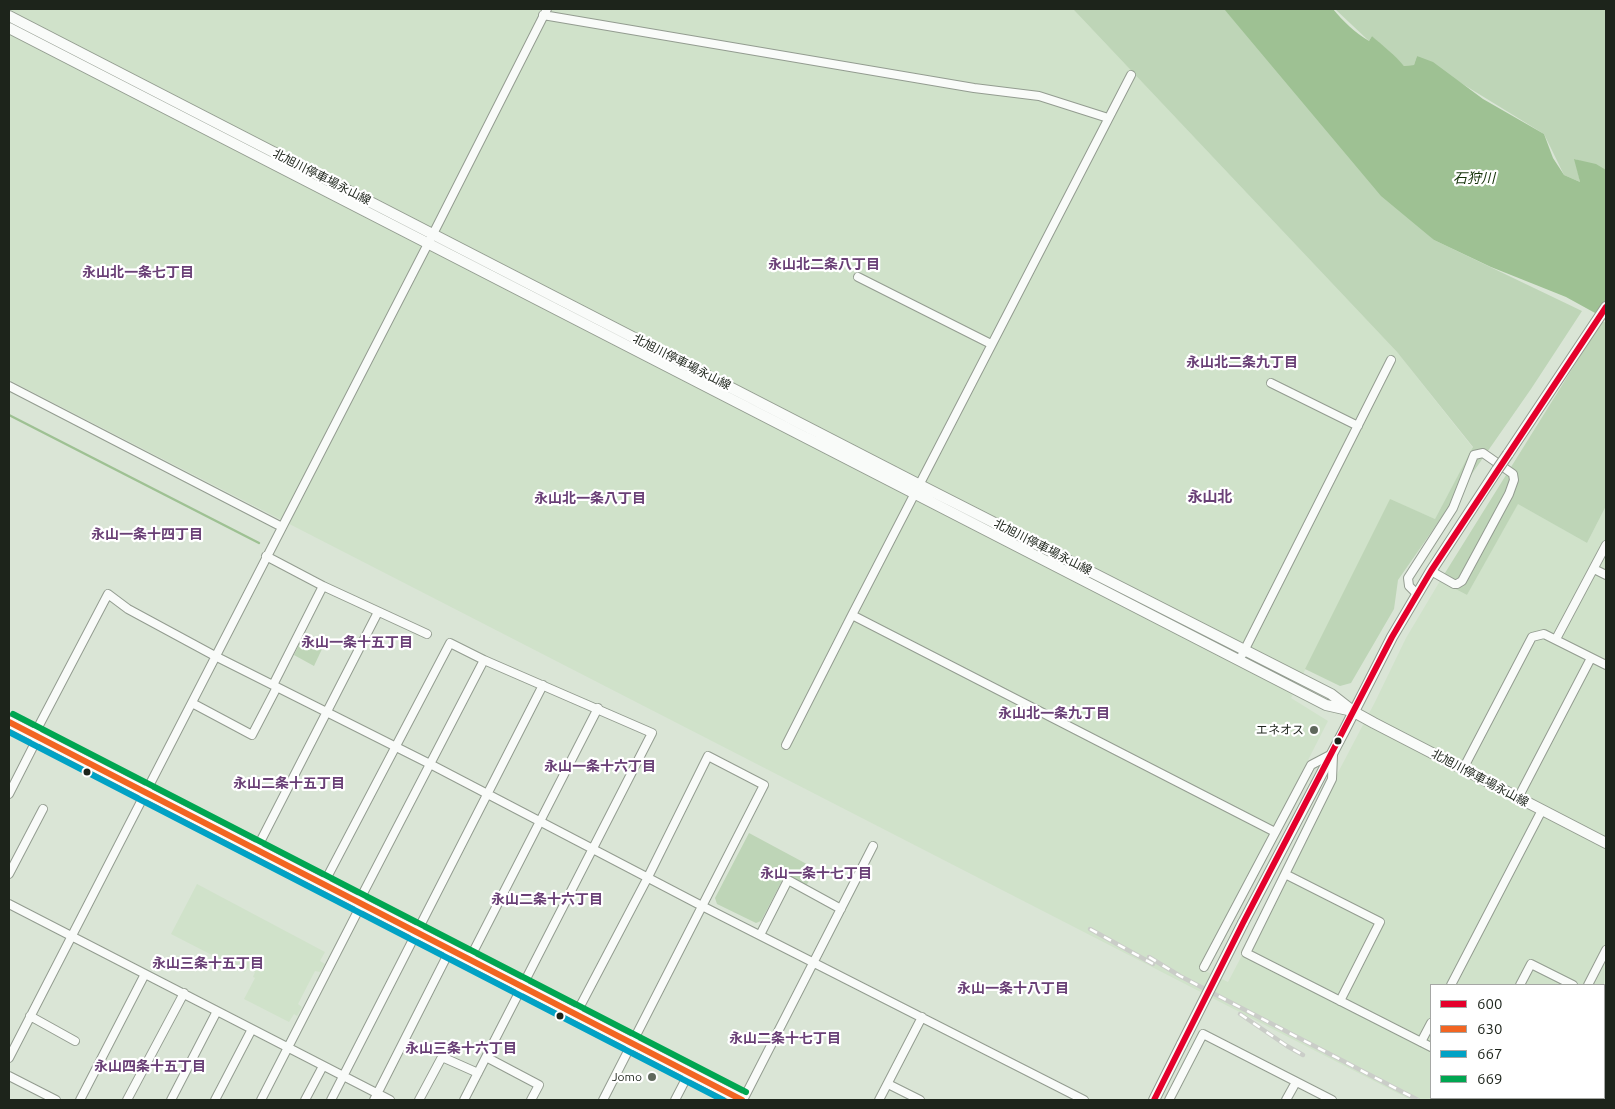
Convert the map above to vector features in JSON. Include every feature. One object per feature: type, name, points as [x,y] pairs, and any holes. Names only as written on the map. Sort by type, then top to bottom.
[{"type":"highway","points":[[9,722],[743,1100]]},
{"type":"main road","name":"北旭川停車場永山線","points":[[9,16],[431,238],[917,489],[1239,660],[1326,705],[1354,712]]},
{"type":"main road","name":"北旭川停車場永山線","points":[[9,28],[431,238]]},
{"type":"main road","points":[[1154,1100],[1243,923],[1392,637],[1431,571],[1606,307]]},
{"type":"main road","name":"北旭川停車場永山線","points":[[917,489],[1331,694],[1354,712],[1606,843]]},
{"type":"street","points":[[9,1058],[431,238],[545,12],[974,88],[1039,96],[1108,118]]},
{"type":"street","points":[[786,745],[1131,75]]},
{"type":"street","points":[[858,277],[991,344]]},
{"type":"street","points":[[1239,660],[1391,360]]},
{"type":"street","points":[[1271,383],[1358,426]]},
{"type":"street","points":[[9,386],[282,527]]},
{"type":"street","points":[[1417,594],[1409,586],[1408,578],[1453,508],[1474,456],[1483,453],[1513,474],[1514,480],[1508,494],[1462,581],[1454,584],[1431,571]]},
{"type":"street","points":[[1556,640],[1606,545]]},
{"type":"street","points":[[266,556],[323,586],[427,634]]},
{"type":"street","points":[[1594,569],[1606,575]]},
{"type":"street","points":[[192,703],[252,735],[323,586]]},
{"type":"street","points":[[9,794],[36,736],[108,594],[128,609],[215,656],[430,764],[702,906],[1084,1100]]},
{"type":"street","points":[[256,850],[378,612]]},
{"type":"street","points":[[852,615],[1275,832]]},
{"type":"street","points":[[1463,769],[1532,637],[1544,634],[1606,666]]},
{"type":"street","points":[[323,885],[450,643],[484,660],[543,684],[652,733],[464,1100]]},
{"type":"street","points":[[1518,798],[1591,658]]},
{"type":"street","points":[[261,1100],[484,660]]},
{"type":"street","points":[[331,1100],[543,684]]},
{"type":"street","points":[[469,960],[598,708]]},
{"type":"street","points":[[1204,967],[1311,765],[1333,753]]},
{"type":"street","points":[[1333,753],[1332,779],[1246,952],[1430,1046]]},
{"type":"street","points":[[576,1014],[648,877],[708,756],[764,785],[603,1100]]},
{"type":"street","points":[[9,874],[42,809]]},
{"type":"street","points":[[1452,984],[1542,810]]},
{"type":"street","points":[[743,1100],[873,846]]},
{"type":"street","points":[[1285,874],[1380,922],[1340,1001]]},
{"type":"street","points":[[760,935],[788,880],[841,909]]},
{"type":"street","points":[[9,904],[288,1047],[375,1097],[390,1100]]},
{"type":"street","points":[[375,1097],[450,950]]},
{"type":"street","points":[[1589,984],[1606,950]]},
{"type":"street","points":[[1521,984],[1531,964],[1571,984]]},
{"type":"street","points":[[80,1100],[145,974]]},
{"type":"street","points":[[127,1100],[184,993]]},
{"type":"street","points":[[171,1100],[217,1011]]},
{"type":"street","points":[[30,1016],[75,1041]]},
{"type":"street","points":[[879,1100],[922,1017]]},
{"type":"street","points":[[1421,1042],[1430,1025]]},
{"type":"street","points":[[215,1100],[252,1029]]},
{"type":"street","points":[[1169,1100],[1203,1034],[1332,1100]]},
{"type":"street","points":[[419,1100],[442,1057],[478,1073]]},
{"type":"street","points":[[486,1057],[539,1085],[531,1100]]},
{"type":"street","points":[[305,1100],[323,1066]]},
{"type":"street","points":[[675,1100],[689,1073]]},
{"type":"street","points":[[9,1076],[56,1100]]},
{"type":"street","points":[[1286,1100],[1296,1082]]},
{"type":"street","points":[[888,1084],[920,1100]]},
{"type":"shaded area","points":[[9,9],[1073,9],[1397,352],[1473,448],[1435,519],[1390,500],[1291,698],[1328,721],[1201,969],[1228,982],[1375,702],[1406,638],[1440,581],[1467,595],[1518,503],[1587,543],[1606,506],[1606,1100],[1411,1100],[9,380]]},
{"type":"shaded area","points":[[1073,9],[1224,9],[1434,240],[1582,311],[1531,389],[1398,580],[1394,609],[1351,683],[1340,686],[1305,669],[1390,499],[1435,519],[1473,447],[1397,352]]},
{"type":"shaded area","points":[[1335,9],[1606,9],[1606,171],[1575,159],[1580,182],[1564,175],[1544,134],[1417,56],[1414,65],[1404,66],[1372,36],[1369,41]]},
{"type":"shaded area","points":[[1602,321],[1606,323],[1606,506],[1587,543],[1518,504],[1467,595],[1440,581]]},
{"type":"shaded area","points":[[302,639],[322,649],[314,666],[294,655]]},
{"type":"shaded area","points":[[749,833],[816,869],[806,886],[785,875],[761,921],[756,923],[717,904],[715,898]]},
{"type":"shaded area","points":[[197,884],[325,952],[320,961],[325,964],[320,972],[315,971],[298,1004],[302,1007],[297,1016],[294,1014],[289,1022],[244,999],[255,978],[253,977],[255,972],[247,968],[245,972],[171,934]]},
{"type":"water","name":"石狩川","points":[[1224,9],[1333,9],[1354,31],[1369,41],[1372,36],[1404,66],[1414,65],[1417,56],[1433,62],[1483,99],[1544,134],[1553,158],[1564,175],[1580,182],[1574,159],[1596,164],[1606,170],[1606,319],[1566,297],[1491,267],[1434,240],[1381,196]]},
{"type":"waterway","points":[[9,415],[259,543]]},
{"type":"railway","points":[[1090,929],[1153,964]]},
{"type":"railway","points":[[1149,957],[1180,976],[1418,1100]]},
{"type":"railway","points":[[1240,1014],[1303,1055]]},
{"type":"transit line","name":"600","points":[[1154,1100],[1243,923],[1392,637],[1431,571],[1606,307]]},
{"type":"transit line","name":"669","points":[[13,714],[746,1092]]},
{"type":"transit line","name":"630","points":[[9,722],[742,1100]]},
{"type":"transit line","name":"667","points":[[9,732],[723,1100]]},
{"type":"place","name":"エネオス","points":[[1314,730]]},
{"type":"place","name":"Jomo","points":[[652,1077]]},
{"type":"district","name":"永山北二条八丁目","points":[[824,264]]},
{"type":"district","name":"永山北一条七丁目","points":[[138,272]]},
{"type":"district","name":"永山北二条九丁目","points":[[1242,362]]},
{"type":"district","name":"永山北","points":[[1210,497]]},
{"type":"district","name":"永山北一条八丁目","points":[[590,498]]},
{"type":"district","name":"永山一条十四丁目","points":[[147,534]]},
{"type":"district","name":"永山一条十五丁目","points":[[357,642]]},
{"type":"district","name":"永山北一条九丁目","points":[[1054,713]]},
{"type":"district","name":"永山一条十六丁目","points":[[600,766]]},
{"type":"district","name":"永山二条十五丁目","points":[[289,783]]},
{"type":"district","name":"永山一条十七丁目","points":[[816,873]]},
{"type":"district","name":"永山二条十六丁目","points":[[547,899]]},
{"type":"district","name":"永山三条十五丁目","points":[[208,963]]},
{"type":"district","name":"永山一条十八丁目","points":[[1013,988]]},
{"type":"district","name":"永山二条十七丁目","points":[[785,1038]]},
{"type":"district","name":"永山三条十六丁目","points":[[461,1048]]},
{"type":"district","name":"永山四条十五丁目","points":[[150,1066]]}]
